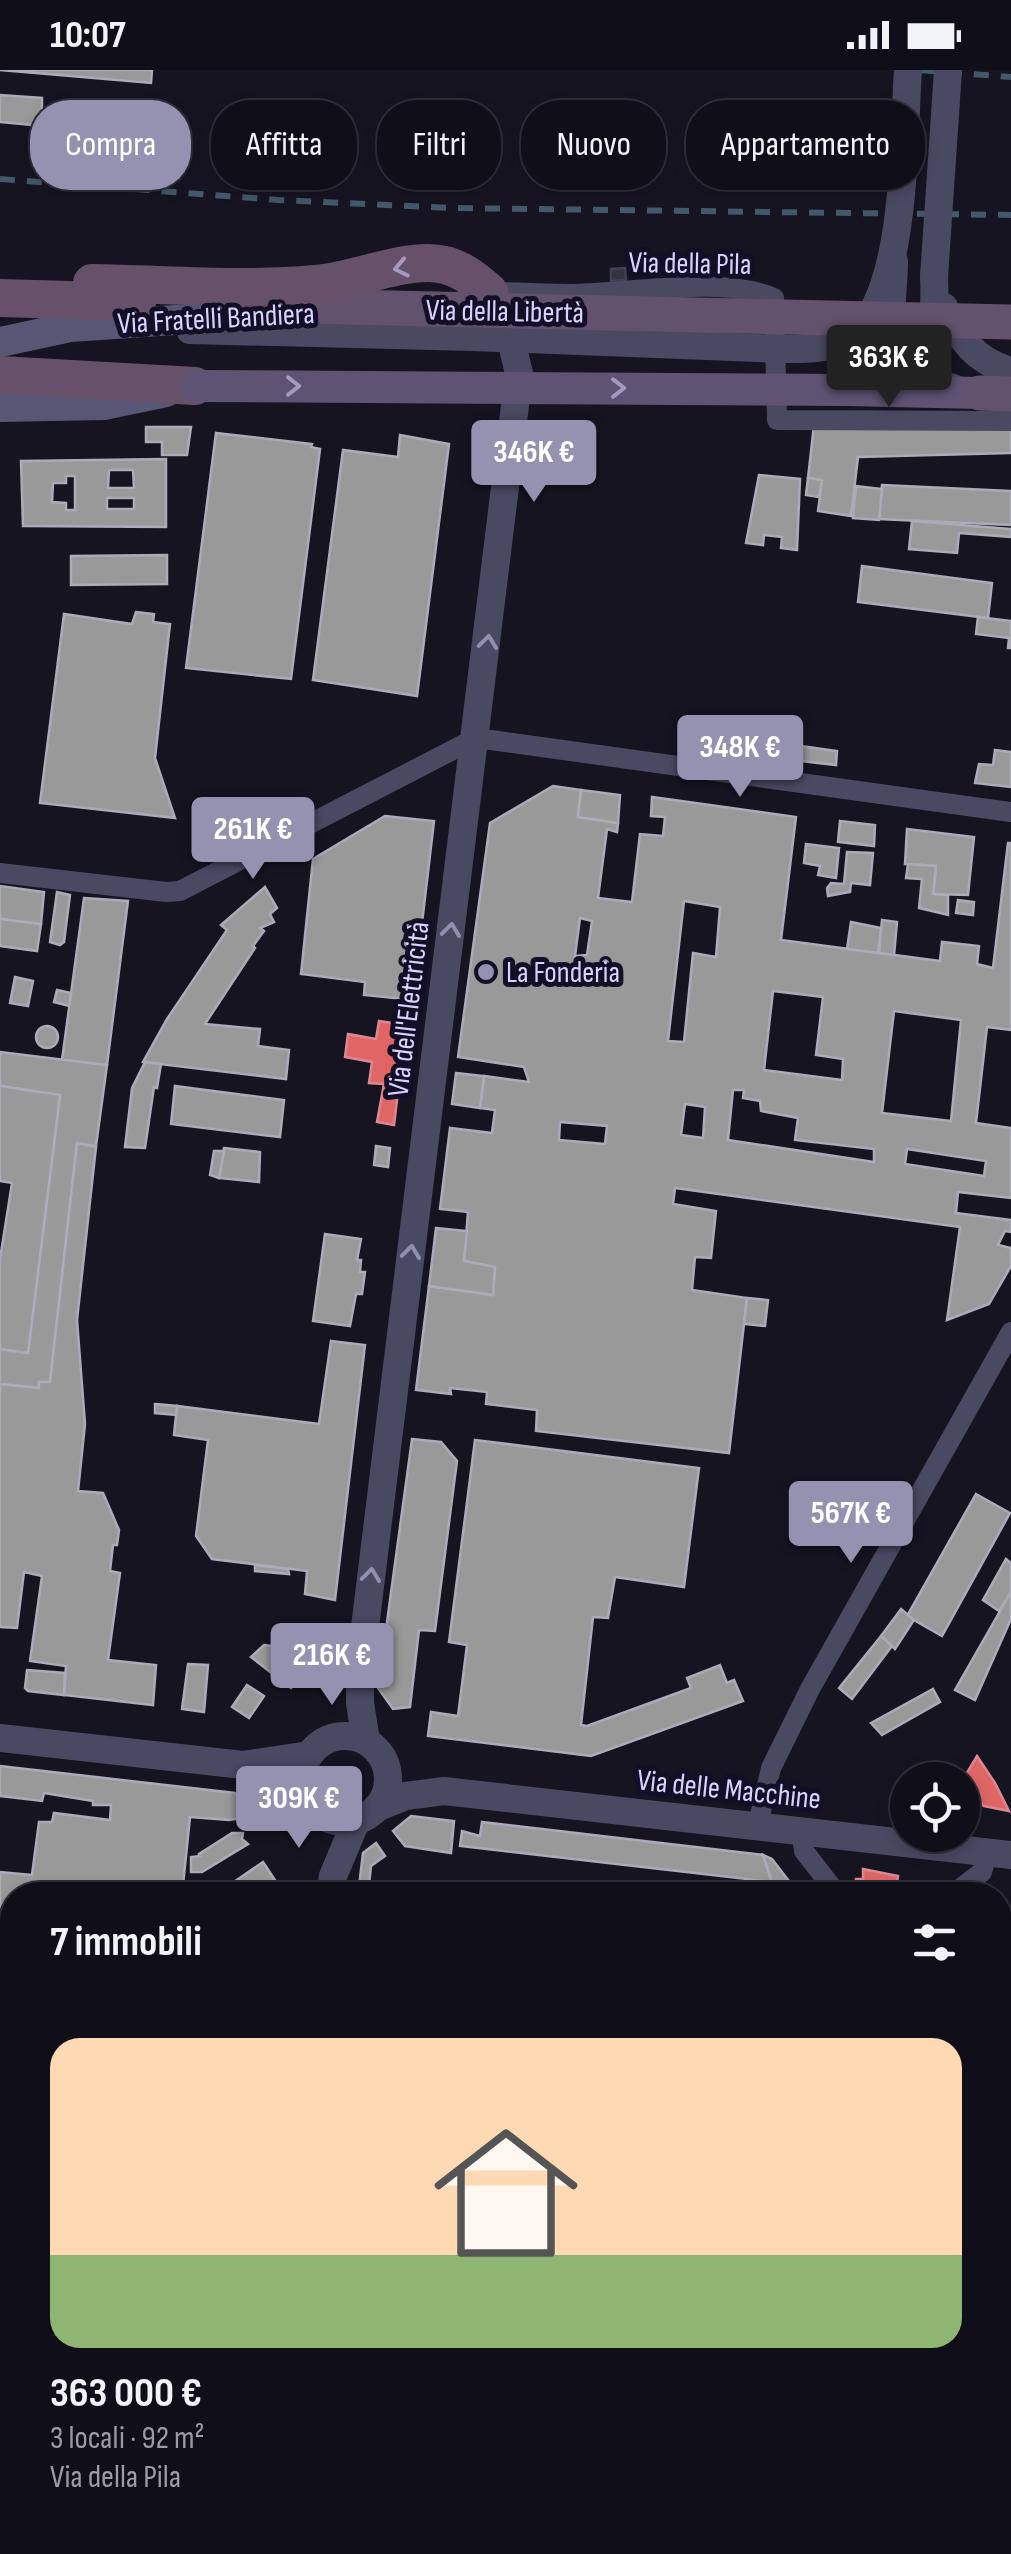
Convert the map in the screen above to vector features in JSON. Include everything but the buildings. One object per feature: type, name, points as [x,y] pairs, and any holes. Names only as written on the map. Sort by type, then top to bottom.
[{"type":"highway","points":[[0,301],[51,283],[293,286],[352,279],[428,263],[451,266],[470,275],[489,292]]},
{"type":"highway","name":"Via della Libertà","points":[[0,301],[1011,322]]},
{"type":"highway","points":[[0,376],[195,386]]},
{"type":"main road","name":"Via Fratelli Bandiera","points":[[0,342],[70,327],[434,309]]},
{"type":"main road","points":[[0,407],[104,405],[195,386],[996,394]]},
{"type":"street","points":[[908,70],[894,254],[892,342],[908,368],[948,386],[996,394]]},
{"type":"street","points":[[847,390],[874,385],[908,368],[922,352],[932,328],[948,70]]},
{"type":"street","points":[[70,327],[473,337],[782,350],[824,347],[848,338],[865,322],[882,292],[894,254]]},
{"type":"street","points":[[934,277],[944,308],[968,347],[984,361],[1011,371]]},
{"type":"street","name":"Via della Pila","points":[[489,292],[758,291],[774,298],[777,420],[1011,421]]},
{"type":"street","name":"Via dell'Elettricità","points":[[375,1752],[360,1703],[360,1668],[519,373],[505,315],[489,292]]},
{"type":"street","points":[[137,302],[340,328],[473,337]]},
{"type":"street","points":[[0,394],[103,395],[195,386]]},
{"type":"street","points":[[0,874],[180,891],[476,738],[1011,812]]},
{"type":"street","points":[[758,1824],[770,1768],[810,1689],[1011,1332]]},
{"type":"street","points":[[334,1882],[366,1814],[387,1784],[375,1752],[350,1736],[336,1736],[323,1742],[309,1755],[302,1775],[307,1800],[319,1812],[338,1821],[366,1814]]},
{"type":"street","points":[[0,1738],[243,1766],[302,1788]]},
{"type":"street","name":"Via delle Macchine","points":[[375,1752],[439,1790]]},
{"type":"street","points":[[243,1766],[309,1755]]},
{"type":"street","name":"Via delle Macchine","points":[[366,1814],[406,1796],[439,1790],[999,1853]]},
{"type":"street","points":[[319,1812],[331,1882]]},
{"type":"street","points":[[801,1830],[804,1851],[828,1882]]},
{"type":"street","points":[[969,1882],[999,1853]]},
{"type":"railway","points":[[920,70],[1011,77]]},
{"type":"railway","points":[[0,179],[279,200],[453,208],[1011,215]]},
{"type":"place","name":"La Fonderia","points":[[486,972]]}]
